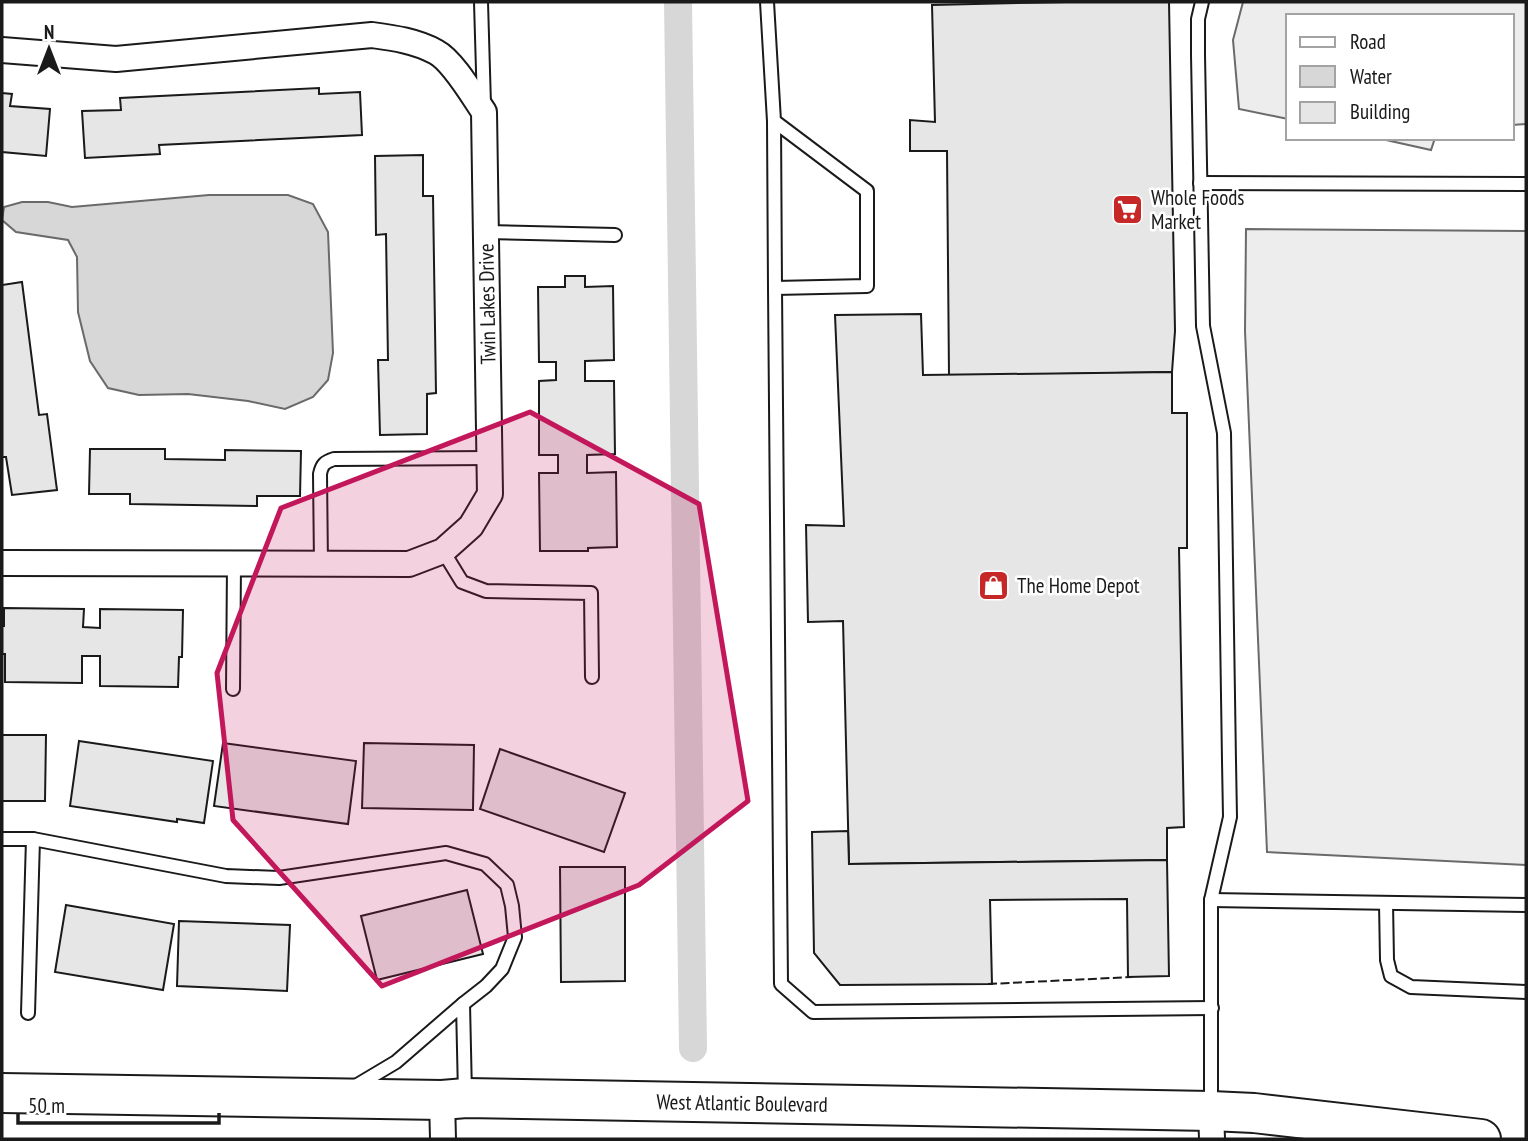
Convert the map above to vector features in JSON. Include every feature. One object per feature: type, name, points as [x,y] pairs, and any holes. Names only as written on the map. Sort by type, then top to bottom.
[{"type":"main road","name":"West Atlantic Boulevard","points":[[2,1093],[454,1099],[1212,1125],[1254,1113],[1481,1139]]},
{"type":"street","points":[[2,50],[116,59],[372,35],[406,40],[439,52],[462,78],[484,112]]},
{"type":"street","name":"Twin Lakes Drive","points":[[2,563],[409,564],[443,551],[471,526],[490,494],[484,112]]},
{"type":"street","points":[[443,1139],[454,1099]]},
{"type":"lane","points":[[481,2],[484,112]]},
{"type":"lane","points":[[766,2],[774,121],[781,984],[813,1012],[1212,1008]]},
{"type":"lane","points":[[1202,2],[1198,19],[1203,326],[1224,433],[1230,817],[1211,900],[1212,1125]]},
{"type":"lane","points":[[774,121],[867,191],[867,286],[775,288]]},
{"type":"lane","points":[[1199,183],[1526,184]]},
{"type":"lane","points":[[486,232],[615,235]]},
{"type":"lane","points":[[321,564],[320,474],[325,462],[334,459],[490,457]]},
{"type":"lane","points":[[443,551],[462,582],[486,592],[591,593],[592,677]]},
{"type":"lane","points":[[233,689],[234,564]]},
{"type":"lane","points":[[2,839],[33,839],[226,876],[279,878],[446,853],[485,864],[507,885],[513,906],[515,937],[502,969],[486,986],[396,1062],[337,1097]]},
{"type":"lane","points":[[28,1013],[33,839]]},
{"type":"lane","points":[[1211,900],[1526,905]]},
{"type":"lane","points":[[1386,903],[1387,960],[1391,976],[1411,987],[1526,992]]},
{"type":"lane","points":[[454,1099],[463,1004]]},
{"type":"highlighted area","points":[[530,412],[699,504],[748,801],[639,885],[382,986],[233,820],[217,673],[281,508]]},
{"type":"shaded area","points":[[1243,2],[1526,2],[1526,124],[1514,125],[1514,14],[1286,14],[1286,119],[1239,109],[1233,40]]},
{"type":"shaded area","points":[[1386,140],[1434,140],[1431,150]]},
{"type":"shaded area","points":[[1246,229],[1526,231],[1526,865],[1267,852],[1245,331]]},
{"type":"water","points":[[209,195],[288,195],[313,204],[328,232],[333,353],[328,380],[313,397],[285,409],[248,401],[188,394],[139,395],[108,388],[90,361],[78,312],[77,257],[68,240],[16,232],[2,220],[4,207],[22,202],[48,202],[72,207]]},
{"type":"building","points":[[1169,2],[1175,331],[1172,372],[949,376],[947,151],[910,151],[910,120],[935,122],[932,5]]},
{"type":"building","points":[[319,88],[319,94],[360,92],[362,135],[159,145],[160,154],[85,158],[82,111],[121,110],[120,98]]},
{"type":"building","points":[[2,93],[12,94],[10,106],[50,109],[46,156],[2,152]]},
{"type":"building","points":[[423,155],[423,196],[433,196],[436,393],[427,394],[427,434],[380,435],[378,360],[388,360],[386,234],[376,235],[375,156]]},
{"type":"building","points":[[565,276],[585,276],[585,287],[613,286],[614,360],[585,361],[585,381],[614,381],[615,454],[587,455],[587,473],[616,472],[617,547],[588,548],[588,551],[540,551],[539,473],[558,473],[558,455],[539,455],[539,381],[556,380],[556,362],[539,362],[538,287],[565,287]]},
{"type":"building","points":[[22,282],[39,415],[47,414],[57,490],[12,495],[6,457],[2,457],[2,285]]},
{"type":"building","name":"The Home Depot","points":[[921,314],[923,375],[1172,372],[1172,413],[1187,413],[1187,548],[1179,548],[1184,827],[1167,828],[1167,860],[849,864],[843,621],[808,622],[806,525],[844,526],[835,315]]},
{"type":"building","points":[[90,449],[165,449],[165,459],[225,460],[225,450],[301,451],[300,496],[257,496],[257,506],[130,504],[130,494],[89,494]]},
{"type":"building","points":[[4,608],[84,609],[83,627],[100,628],[100,609],[183,610],[178,687],[100,686],[100,656],[82,656],[82,683],[5,682],[5,654],[2,654]]},
{"type":"building","points":[[2,735],[46,735],[45,801],[2,801]]},
{"type":"building","points":[[79,741],[213,761],[204,823],[177,819],[177,822],[70,806]]},
{"type":"building","points":[[223,743],[356,761],[348,824],[214,806]]},
{"type":"building","points":[[364,743],[474,745],[473,810],[362,808]]},
{"type":"building","points":[[500,749],[625,793],[604,852],[480,809]]},
{"type":"building","points":[[848,831],[849,864],[1167,860],[1169,976],[1128,977],[1127,899],[990,900],[992,984],[840,985],[814,953],[812,832]]},
{"type":"building","points":[[560,867],[625,867],[625,981],[561,982]]},
{"type":"building","points":[[467,890],[483,954],[377,980],[361,916]]},
{"type":"building","points":[[66,905],[174,924],[163,990],[55,972]]},
{"type":"building","points":[[179,921],[290,925],[287,991],[177,986]]},
{"type":"waterway","points":[[678,2],[693,1048]]},
{"type":"fence","points":[[988,984],[1132,977]]},
{"type":"place","name":"Whole Foods Market","points":[[1128,209]]},
{"type":"place","name":"The Home Depot","points":[[994,585]]}]
